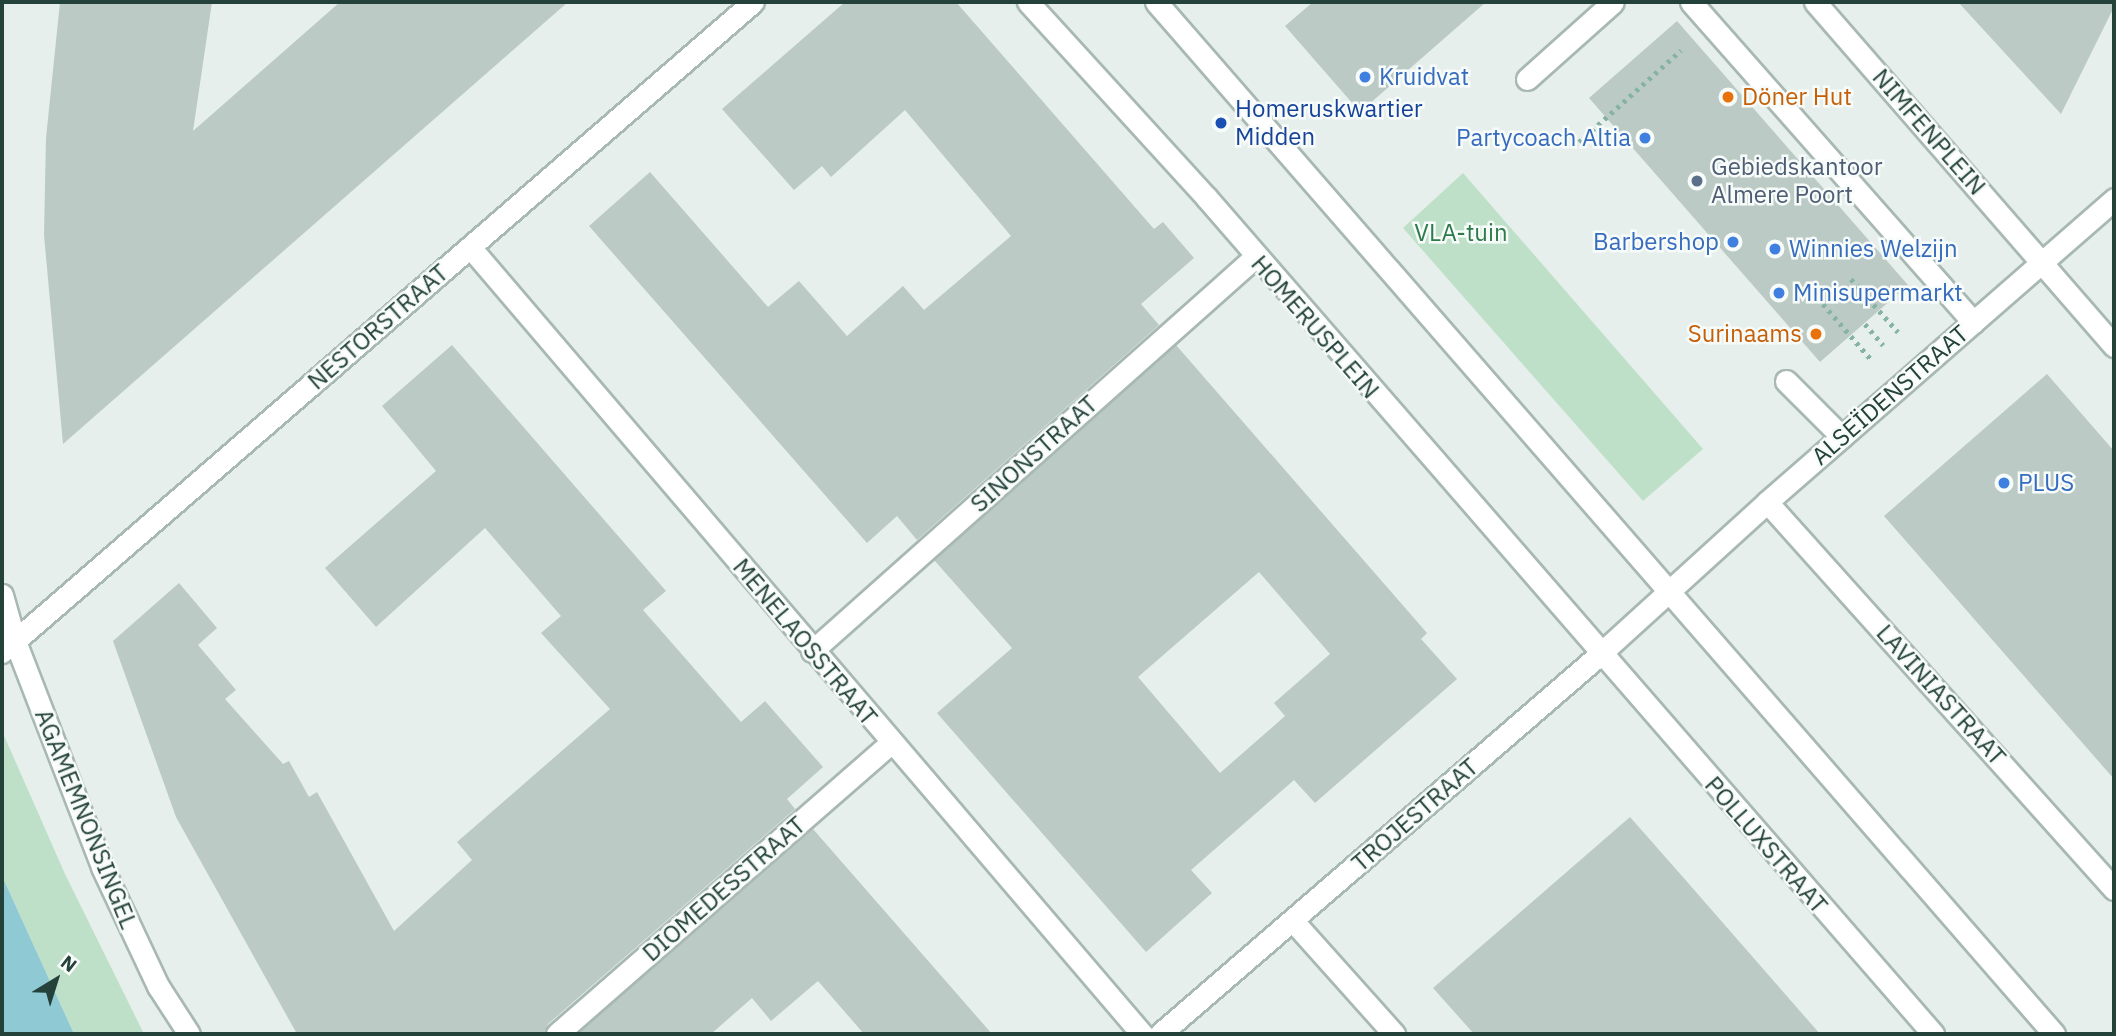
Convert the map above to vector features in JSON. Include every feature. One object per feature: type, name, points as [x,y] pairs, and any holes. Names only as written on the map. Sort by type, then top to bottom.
[{"type":"street","name":"NESTORSTRAAT","points":[[8,647],[753,2]]},
{"type":"street","name":"HOMERUSPLEIN","points":[[1028,2],[1255,257],[1599,655]]},
{"type":"street","points":[[1156,2],[2054,1034]]},
{"type":"street","points":[[1527,79],[1613,2]]},
{"type":"street","points":[[1691,2],[1973,322]]},
{"type":"street","name":"NIMFENPLEIN","points":[[1815,2],[2042,262]]},
{"type":"street","name":"ALSEÏDENSTRAAT","points":[[1668,592],[2114,199]]},
{"type":"street","name":"MENELAOSSTRAAT","points":[[470,247],[812,651],[1142,1034]]},
{"type":"street","name":"SINONSTRAAT","points":[[812,651],[1255,257]]},
{"type":"street","points":[[2042,262],[2114,346]]},
{"type":"street","points":[[1786,381],[1842,437]]},
{"type":"street","name":"LAVINIASTRAAT","points":[[1767,502],[2114,889]]},
{"type":"street","name":"TROJESTRAAT","points":[[1160,1034],[1599,655],[1668,592]]},
{"type":"street","name":"AGAMEMNONSINGEL","points":[[2,595],[8,647],[102,867],[158,986],[188,1034]]},
{"type":"street","name":"POLLUXSTRAAT","points":[[1599,655],[1933,1034]]},
{"type":"street","name":"DIOMEDESSTRAAT","points":[[557,1034],[891,743]]},
{"type":"street","points":[[1293,921],[1394,1034]]},
{"type":"path","points":[[1579,142],[1710,24]]},
{"type":"path","points":[[1851,279],[1898,332]]},
{"type":"path","points":[[1823,304],[1871,359]]},
{"type":"path","points":[[1865,324],[1884,346]]},
{"type":"green space","name":"VLA-tuin","points":[[1463,173],[1703,449],[1643,501],[1403,228]]},
{"type":"green space","points":[[2,731],[65,874],[144,1034],[74,1034],[2,876]]},
{"type":"water","points":[[2,876],[74,1034],[2,1034]]},
{"type":"building","points":[[60,2],[212,2],[193,131],[340,2],[568,2],[63,444],[44,235],[46,138]]},
{"type":"building","points":[[845,2],[956,2],[1154,229],[1163,222],[1194,258],[1141,304],[1159,325],[917,540],[897,516],[867,543],[589,226],[650,172],[768,307],[799,281],[847,336],[903,286],[924,310],[1011,236],[905,110],[831,177],[822,166],[794,190],[722,109]]},
{"type":"building","points":[[1313,2],[1486,2],[1360,112],[1285,26]]},
{"type":"building","points":[[1958,2],[2114,2],[2114,7],[2061,114]]},
{"type":"building","points":[[1677,21],[1908,285],[1820,362],[1589,98]]},
{"type":"building","points":[[452,345],[666,591],[643,610],[741,722],[765,701],[823,767],[787,799],[795,809],[548,1024],[544,1034],[297,1034],[176,817],[113,641],[179,583],[217,628],[198,645],[236,690],[225,699],[283,764],[289,761],[309,797],[317,792],[394,931],[472,860],[457,842],[610,709],[541,633],[561,616],[485,528],[376,627],[325,568],[436,471],[382,406]]},
{"type":"building","points":[[1176,345],[1427,633],[1421,639],[1457,679],[1315,803],[1294,780],[1191,870],[1212,893],[1146,952],[937,713],[1012,648],[934,560]],"holes":[[[1259,572],[1330,654],[1274,703],[1285,716],[1220,773],[1138,677]]]},
{"type":"building","points":[[2047,374],[2114,451],[2114,779],[1884,516]]},
{"type":"building","points":[[1630,817],[1820,1034],[1474,1034],[1433,988]]},
{"type":"building","points":[[813,829],[992,1034],[864,1034],[818,981],[771,1021],[752,998],[711,1034],[577,1034]]},
{"type":"place","name":"Kruidvat","points":[[1365,77]]},
{"type":"place","name":"Döner Hut","points":[[1728,97]]},
{"type":"place","name":"Homeruskwartier Midden","points":[[1221,123]]},
{"type":"place","name":"Partycoach Altia","points":[[1645,138]]},
{"type":"place","name":"Gebiedskantoor Almere Poort","points":[[1697,181]]},
{"type":"place","name":"Barbershop","points":[[1733,242]]},
{"type":"place","name":"Winnies Welzijn","points":[[1775,249]]},
{"type":"place","name":"Minisupermarkt","points":[[1779,293]]},
{"type":"place","name":"Surinaams","points":[[1816,334]]},
{"type":"place","name":"PLUS","points":[[2004,483]]}]
